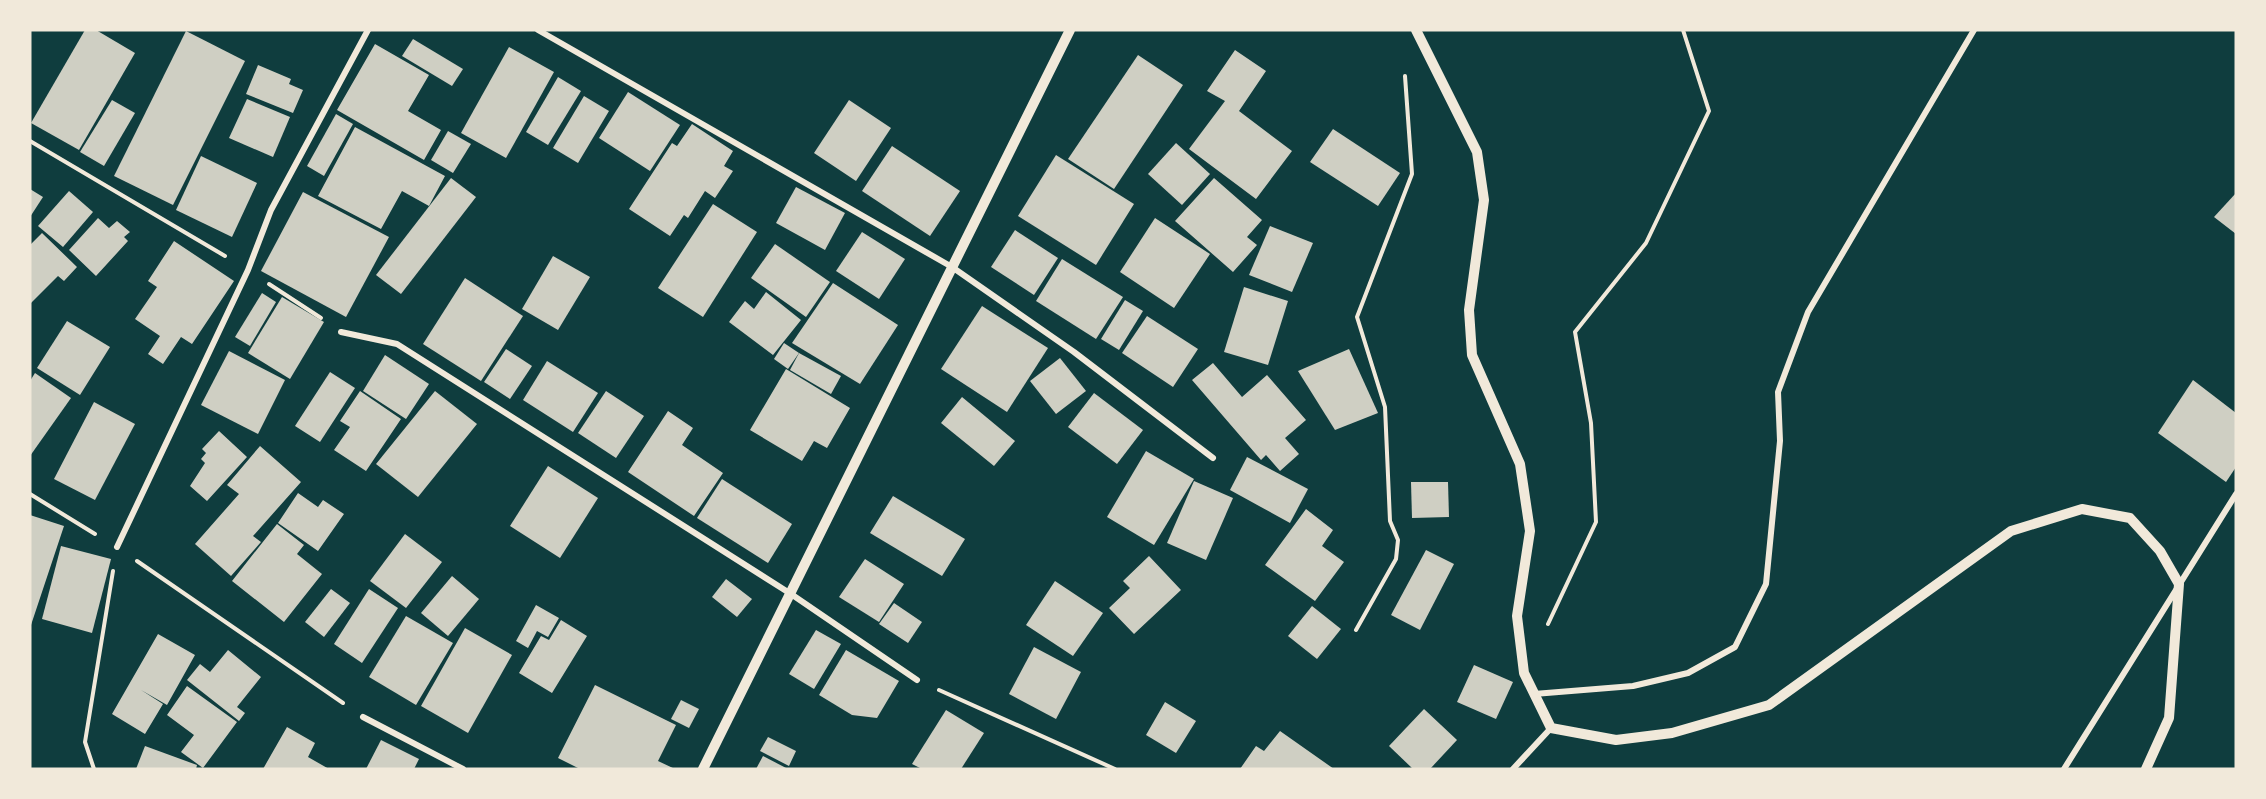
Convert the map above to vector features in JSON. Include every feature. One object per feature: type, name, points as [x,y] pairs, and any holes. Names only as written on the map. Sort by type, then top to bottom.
[{"type":"street","points":[[117,547],[248,270],[271,210],[368,30]]},
{"type":"street","points":[[538,30],[952,267],[1074,352],[1213,458]]},
{"type":"street","points":[[703,769],[1070,30]]},
{"type":"street","points":[[1416,30],[1477,152],[1484,200],[1469,310],[1472,355],[1520,464],[1530,531],[1517,616],[1524,673],[1551,728]]},
{"type":"street","points":[[1533,694],[1644,684],[1688,673],[1735,646],[1766,584],[1780,441],[1778,392],[1808,312],[1974,30]]},
{"type":"street","points":[[341,332],[397,344],[790,594],[916,680]]},
{"type":"street","points":[[2064,769],[2236,494]]},
{"type":"street","points":[[1551,728],[1616,740],[1672,733],[1769,705],[2011,531],[2082,509],[2130,518],[2160,550],[2179,584],[2169,718],[2146,769]]},
{"type":"street","points":[[363,717],[464,769]]},
{"type":"street","points":[[1514,769],[1551,728]]},
{"type":"path","points":[[1524,673],[1596,522],[1591,423],[1575,332],[1646,243],[1709,111],[1683,30]]},
{"type":"path","points":[[1356,630],[1396,559],[1398,540],[1390,521],[1385,407],[1357,317],[1412,174],[1405,73]]},
{"type":"path","points":[[30,141],[248,270],[341,332]]},
{"type":"path","points":[[30,494],[117,547],[363,717]]},
{"type":"path","points":[[94,769],[85,742],[117,547]]},
{"type":"path","points":[[916,680],[1114,769]]},
{"type":"building","points":[[85,30],[96,30],[135,53],[79,150],[31,123]]},
{"type":"building","points":[[186,31],[245,61],[173,205],[114,176]]},
{"type":"building","points":[[413,39],[463,69],[452,86],[402,56]]},
{"type":"building","points":[[375,44],[429,75],[408,111],[441,130],[424,160],[337,110]]},
{"type":"building","points":[[509,47],[554,72],[506,158],[461,133]]},
{"type":"building","points":[[1235,50],[1266,71],[1239,111],[1292,151],[1256,199],[1189,149],[1225,101],[1207,91]]},
{"type":"building","points":[[1138,55],[1183,85],[1114,189],[1068,159]]},
{"type":"building","points":[[258,65],[291,79],[289,84],[303,90],[293,113],[246,94]]},
{"type":"building","points":[[558,77],[581,91],[548,145],[526,132]]},
{"type":"building","points":[[628,92],[680,125],[650,171],[599,138]]},
{"type":"building","points":[[584,96],[609,111],[578,163],[553,148]]},
{"type":"building","points":[[247,99],[290,117],[273,157],[229,138]]},
{"type":"building","points":[[112,100],[135,113],[104,166],[80,152]]},
{"type":"building","points":[[849,100],[891,128],[856,181],[814,153]]},
{"type":"building","points":[[336,114],[353,124],[324,176],[307,166]]},
{"type":"building","points":[[692,124],[733,151],[724,166],[733,171],[715,198],[705,191],[688,218],[684,215],[670,236],[629,209],[672,143],[677,146]]},
{"type":"building","points":[[355,127],[445,176],[429,206],[402,191],[381,229],[318,196]]},
{"type":"building","points":[[1333,129],[1400,173],[1378,206],[1310,162]]},
{"type":"building","points":[[448,131],[471,144],[453,173],[431,160]]},
{"type":"building","points":[[1176,143],[1210,174],[1182,205],[1148,174]]},
{"type":"building","points":[[892,146],[960,191],[930,236],[862,191]]},
{"type":"building","points":[[1056,155],[1134,204],[1096,265],[1018,216]]},
{"type":"building","points":[[201,156],[257,183],[232,237],[176,210]]},
{"type":"building","points":[[451,178],[476,197],[401,294],[376,275]]},
{"type":"building","points":[[1214,178],[1262,220],[1247,237],[1257,245],[1233,272],[1175,221]]},
{"type":"building","points":[[796,187],[845,213],[825,250],[776,223]]},
{"type":"building","points":[[30,189],[43,197],[30,217]]},
{"type":"building","points":[[69,191],[93,212],[63,247],[38,226]]},
{"type":"building","points":[[303,192],[389,237],[346,317],[261,271]]},
{"type":"building","points":[[2236,193],[2236,234],[2214,217]]},
{"type":"building","points":[[713,204],[757,232],[703,317],[658,288]]},
{"type":"building","points":[[98,218],[109,228],[117,221],[130,232],[124,237],[128,241],[96,276],[69,250]]},
{"type":"building","points":[[1155,218],[1210,254],[1174,308],[1120,272]]},
{"type":"building","points":[[1270,226],[1313,243],[1292,292],[1249,275]]},
{"type":"building","points":[[1015,230],[1058,258],[1034,295],[991,267]]},
{"type":"building","points":[[862,232],[905,259],[879,299],[836,271]]},
{"type":"building","points":[[42,233],[77,267],[64,281],[58,276],[30,304],[30,245]]},
{"type":"building","points":[[174,241],[234,281],[192,344],[181,337],[163,364],[148,354],[160,336],[135,319],[157,287],[148,281]]},
{"type":"building","points":[[775,244],[830,282],[806,317],[751,278]]},
{"type":"building","points":[[553,256],[590,277],[558,330],[522,309]]},
{"type":"building","points":[[1062,259],[1123,297],[1096,339],[1036,301]]},
{"type":"building","points":[[465,278],[523,316],[481,381],[423,344]]},
{"type":"building","points":[[833,283],[898,325],[860,384],[792,343]]},
{"type":"building","points":[[1244,287],[1288,301],[1268,365],[1224,352]]},
{"type":"building","points":[[766,292],[801,320],[773,355],[729,322],[745,301],[754,309]]},
{"type":"building","points":[[262,293],[276,302],[250,346],[235,337]]},
{"type":"building","points":[[282,297],[324,322],[290,379],[248,353]]},
{"type":"building","points":[[1125,300],[1143,311],[1119,350],[1101,339]]},
{"type":"building","points":[[982,306],[1048,348],[1007,412],[941,369]]},
{"type":"building","points":[[1147,316],[1198,349],[1173,387],[1122,353]]},
{"type":"building","points":[[67,321],[110,347],[80,395],[37,368]]},
{"type":"building","points":[[784,343],[799,353],[788,369],[774,359]]},
{"type":"building","points":[[506,349],[532,366],[510,399],[484,382]]},
{"type":"building","points":[[1349,349],[1378,413],[1335,430],[1298,371]]},
{"type":"building","points":[[229,351],[285,380],[258,434],[201,405]]},
{"type":"building","points":[[799,353],[841,376],[831,394],[790,370]]},
{"type":"building","points":[[385,355],[429,384],[406,419],[363,391]]},
{"type":"building","points":[[1060,358],[1086,391],[1056,414],[1030,381]]},
{"type":"building","points":[[547,361],[598,393],[573,432],[523,400]]},
{"type":"building","points":[[1213,363],[1242,397],[1267,375],[1306,420],[1285,438],[1299,454],[1280,471],[1266,455],[1261,460],[1192,380]]},
{"type":"building","points":[[786,369],[850,408],[827,448],[814,441],[802,461],[750,430]]},
{"type":"building","points":[[330,372],[355,388],[320,442],[295,426]]},
{"type":"building","points":[[35,373],[71,398],[30,456],[30,381]]},
{"type":"building","points":[[2193,380],[2236,413],[2236,467],[2226,482],[2158,433]]},
{"type":"building","points":[[360,391],[401,419],[366,471],[334,450],[350,427],[340,421]]},
{"type":"building","points":[[435,391],[477,424],[418,497],[376,464]]},
{"type":"building","points":[[606,391],[644,416],[616,458],[578,433]]},
{"type":"building","points":[[1094,393],[1143,430],[1117,464],[1068,427]]},
{"type":"building","points":[[962,397],[1015,441],[994,466],[941,423]]},
{"type":"building","points":[[94,402],[135,424],[95,500],[54,479]]},
{"type":"building","points":[[668,411],[693,428],[682,445],[723,473],[694,516],[628,472]]},
{"type":"building","points":[[219,431],[247,457],[207,501],[190,486],[205,463],[201,459],[206,453],[202,449]]},
{"type":"building","points":[[260,446],[301,482],[253,536],[261,542],[231,576],[195,544],[239,494],[227,485]]},
{"type":"building","points":[[1146,451],[1194,479],[1154,545],[1107,517]]},
{"type":"building","points":[[1247,457],[1308,489],[1290,523],[1230,490]]},
{"type":"building","points":[[548,466],[598,498],[560,558],[510,526]]},
{"type":"building","points":[[722,479],[792,524],[768,563],[697,518]]},
{"type":"building","points":[[1194,481],[1233,498],[1206,560],[1167,543]]},
{"type":"building","points":[[1411,482],[1448,482],[1449,517],[1412,518]]},
{"type":"building","points":[[298,493],[318,507],[323,500],[344,514],[318,551],[278,523]]},
{"type":"building","points":[[893,496],[965,539],[942,576],[870,533]]},
{"type":"building","points":[[1306,509],[1333,530],[1322,546],[1344,562],[1315,601],[1265,565]]},
{"type":"building","points":[[30,515],[64,526],[30,628]]},
{"type":"building","points":[[277,524],[304,545],[297,554],[322,574],[284,622],[232,581]]},
{"type":"building","points":[[405,534],[442,562],[406,608],[370,581]]},
{"type":"building","points":[[61,546],[111,559],[92,633],[42,619]]},
{"type":"building","points":[[1426,550],[1454,564],[1420,630],[1391,615]]},
{"type":"building","points":[[1149,556],[1181,590],[1134,634],[1109,608],[1130,588],[1123,581]]},
{"type":"building","points":[[865,559],[904,584],[879,622],[839,597]]},
{"type":"building","points":[[452,576],[479,599],[448,636],[421,613]]},
{"type":"building","points":[[726,579],[752,599],[737,617],[712,597]]},
{"type":"building","points":[[1055,581],[1103,613],[1073,656],[1026,625]]},
{"type":"building","points":[[331,589],[350,603],[324,637],[305,622]]},
{"type":"building","points":[[369,589],[398,608],[362,663],[334,644]]},
{"type":"building","points":[[894,603],[922,622],[908,643],[879,624]]},
{"type":"building","points":[[536,605],[559,618],[548,637],[537,631],[528,648],[516,641]]},
{"type":"building","points":[[1312,606],[1341,629],[1317,659],[1288,636]]},
{"type":"building","points":[[406,616],[453,643],[416,705],[369,677]]},
{"type":"building","points":[[561,620],[587,636],[552,693],[519,673],[541,636],[549,640]]},
{"type":"building","points":[[465,628],[512,655],[468,733],[421,706]]},
{"type":"building","points":[[816,630],[841,644],[814,689],[789,674]]},
{"type":"building","points":[[158,634],[195,655],[167,705],[141,690],[163,704],[145,734],[112,714]]},
{"type":"building","points":[[1034,647],[1081,672],[1056,719],[1009,694]]},
{"type":"building","points":[[228,650],[261,677],[237,707],[245,713],[239,721],[187,680],[200,664],[210,672]]},
{"type":"building","points":[[846,650],[899,681],[877,718],[852,715],[819,695]]},
{"type":"building","points":[[1474,665],[1513,682],[1496,719],[1457,702]]},
{"type":"building","points":[[595,685],[676,725],[658,761],[675,769],[580,769],[558,758]]},
{"type":"building","points":[[187,686],[237,722],[203,768],[181,752],[194,735],[167,715]]},
{"type":"building","points":[[681,700],[699,709],[689,728],[671,719]]},
{"type":"building","points":[[1165,702],[1196,721],[1176,753],[1146,735]]},
{"type":"building","points":[[1424,709],[1457,740],[1430,769],[1413,769],[1389,746]]},
{"type":"building","points":[[946,710],[984,733],[961,769],[922,769],[912,764]]},
{"type":"building","points":[[287,727],[315,743],[308,757],[329,769],[263,769]]},
{"type":"building","points":[[1280,731],[1334,769],[1240,769],[1256,746],[1264,751]]},
{"type":"building","points":[[768,737],[796,751],[789,766],[760,751]]},
{"type":"building","points":[[381,740],[419,759],[414,769],[366,769]]},
{"type":"building","points":[[145,746],[197,765],[196,769],[136,769]]},
{"type":"building","points":[[763,756],[788,769],[756,769]]}]
